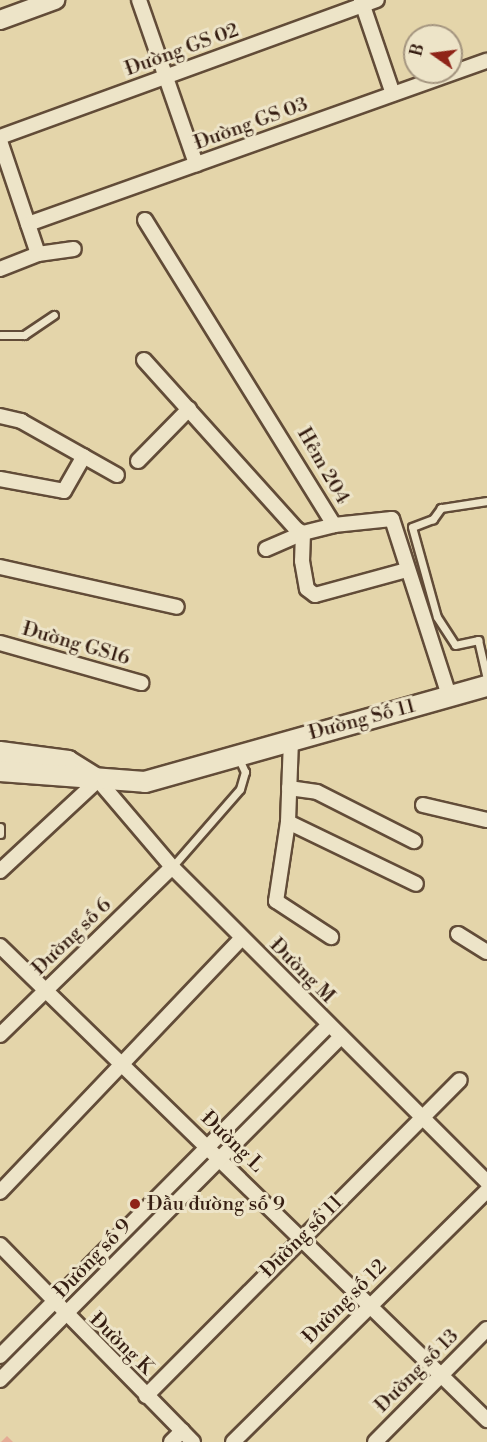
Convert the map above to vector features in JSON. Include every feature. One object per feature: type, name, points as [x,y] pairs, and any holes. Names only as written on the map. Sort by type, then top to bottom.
[{"type":"main road","name":"Đường Số 11","points":[[237,755],[487,686]]},
{"type":"main road","points":[[0,752],[68,761],[98,780]]},
{"type":"main road","points":[[0,771],[146,782],[237,755]]},
{"type":"street","points":[[0,20],[55,0]]},
{"type":"street","points":[[139,0],[196,164]]},
{"type":"street","name":"Đường GS 02","points":[[0,139],[362,3],[377,0]]},
{"type":"street","points":[[362,3],[393,94]]},
{"type":"street","name":"Đường GS 03","points":[[28,224],[487,61]]},
{"type":"street","points":[[0,139],[38,254]]},
{"type":"street","name":"Hẻm 204","points":[[145,220],[334,525],[392,519],[449,696]]},
{"type":"street","points":[[0,269],[38,254],[74,249]]},
{"type":"street","points":[[144,360],[303,533],[302,561],[307,589],[315,596],[407,570]]},
{"type":"street","points":[[138,461],[189,409]]},
{"type":"street","points":[[0,416],[21,421],[117,475]]},
{"type":"street","points":[[0,479],[64,491],[84,456]]},
{"type":"street","points":[[266,549],[303,533],[334,525]]},
{"type":"street","points":[[0,567],[177,607]]},
{"type":"street","name":"Đường GS16","points":[[0,643],[141,683]]},
{"type":"street","points":[[291,740],[288,822],[276,901],[331,937]]},
{"type":"street","points":[[0,871],[98,780]]},
{"type":"street","name":"Đường M","points":[[98,780],[172,867],[420,1120],[487,1182]]},
{"type":"street","points":[[289,788],[317,792],[414,841]]},
{"type":"street","points":[[423,805],[487,820]]},
{"type":"street","points":[[288,822],[416,884]]},
{"type":"street","name":"Đường số 6","points":[[0,1035],[172,867]]},
{"type":"street","points":[[458,934],[487,952]]},
{"type":"street","points":[[0,1192],[125,1065],[242,938]]},
{"type":"street","name":"Đường L","points":[[0,946],[219,1156],[487,1419]]},
{"type":"street","name":"Đường số 9","points":[[0,1356],[207,1145],[329,1026]]},
{"type":"street","name":"Đường số 9","points":[[0,1380],[65,1317],[219,1156],[341,1037]]},
{"type":"street","name":"Đường số 11","points":[[146,1396],[301,1237],[460,1080]]},
{"type":"street","name":"Đường số 12","points":[[233,1442],[370,1304],[487,1191]]},
{"type":"street","name":"Đường K","points":[[0,1245],[65,1317],[193,1442]]},
{"type":"street","name":"Đường số 13","points":[[375,1442],[487,1329]]},
{"type":"street","points":[[171,1442],[182,1431]]},
{"type":"lane","points":[[0,335],[24,335],[54,315]]},
{"type":"lane","points":[[487,501],[441,508],[433,519],[412,527],[437,617],[455,645],[487,638]]},
{"type":"lane","points":[[478,640],[487,678]]},
{"type":"lane","points":[[172,867],[240,789],[245,772],[237,755]]},
{"type":"lane","points":[[0,827],[0,834]]},
{"type":"building","points":[[7,1436],[13,1442],[1,1442]]},
{"type":"place","name":"Đầu đường số 9","points":[[135,1204]]}]
